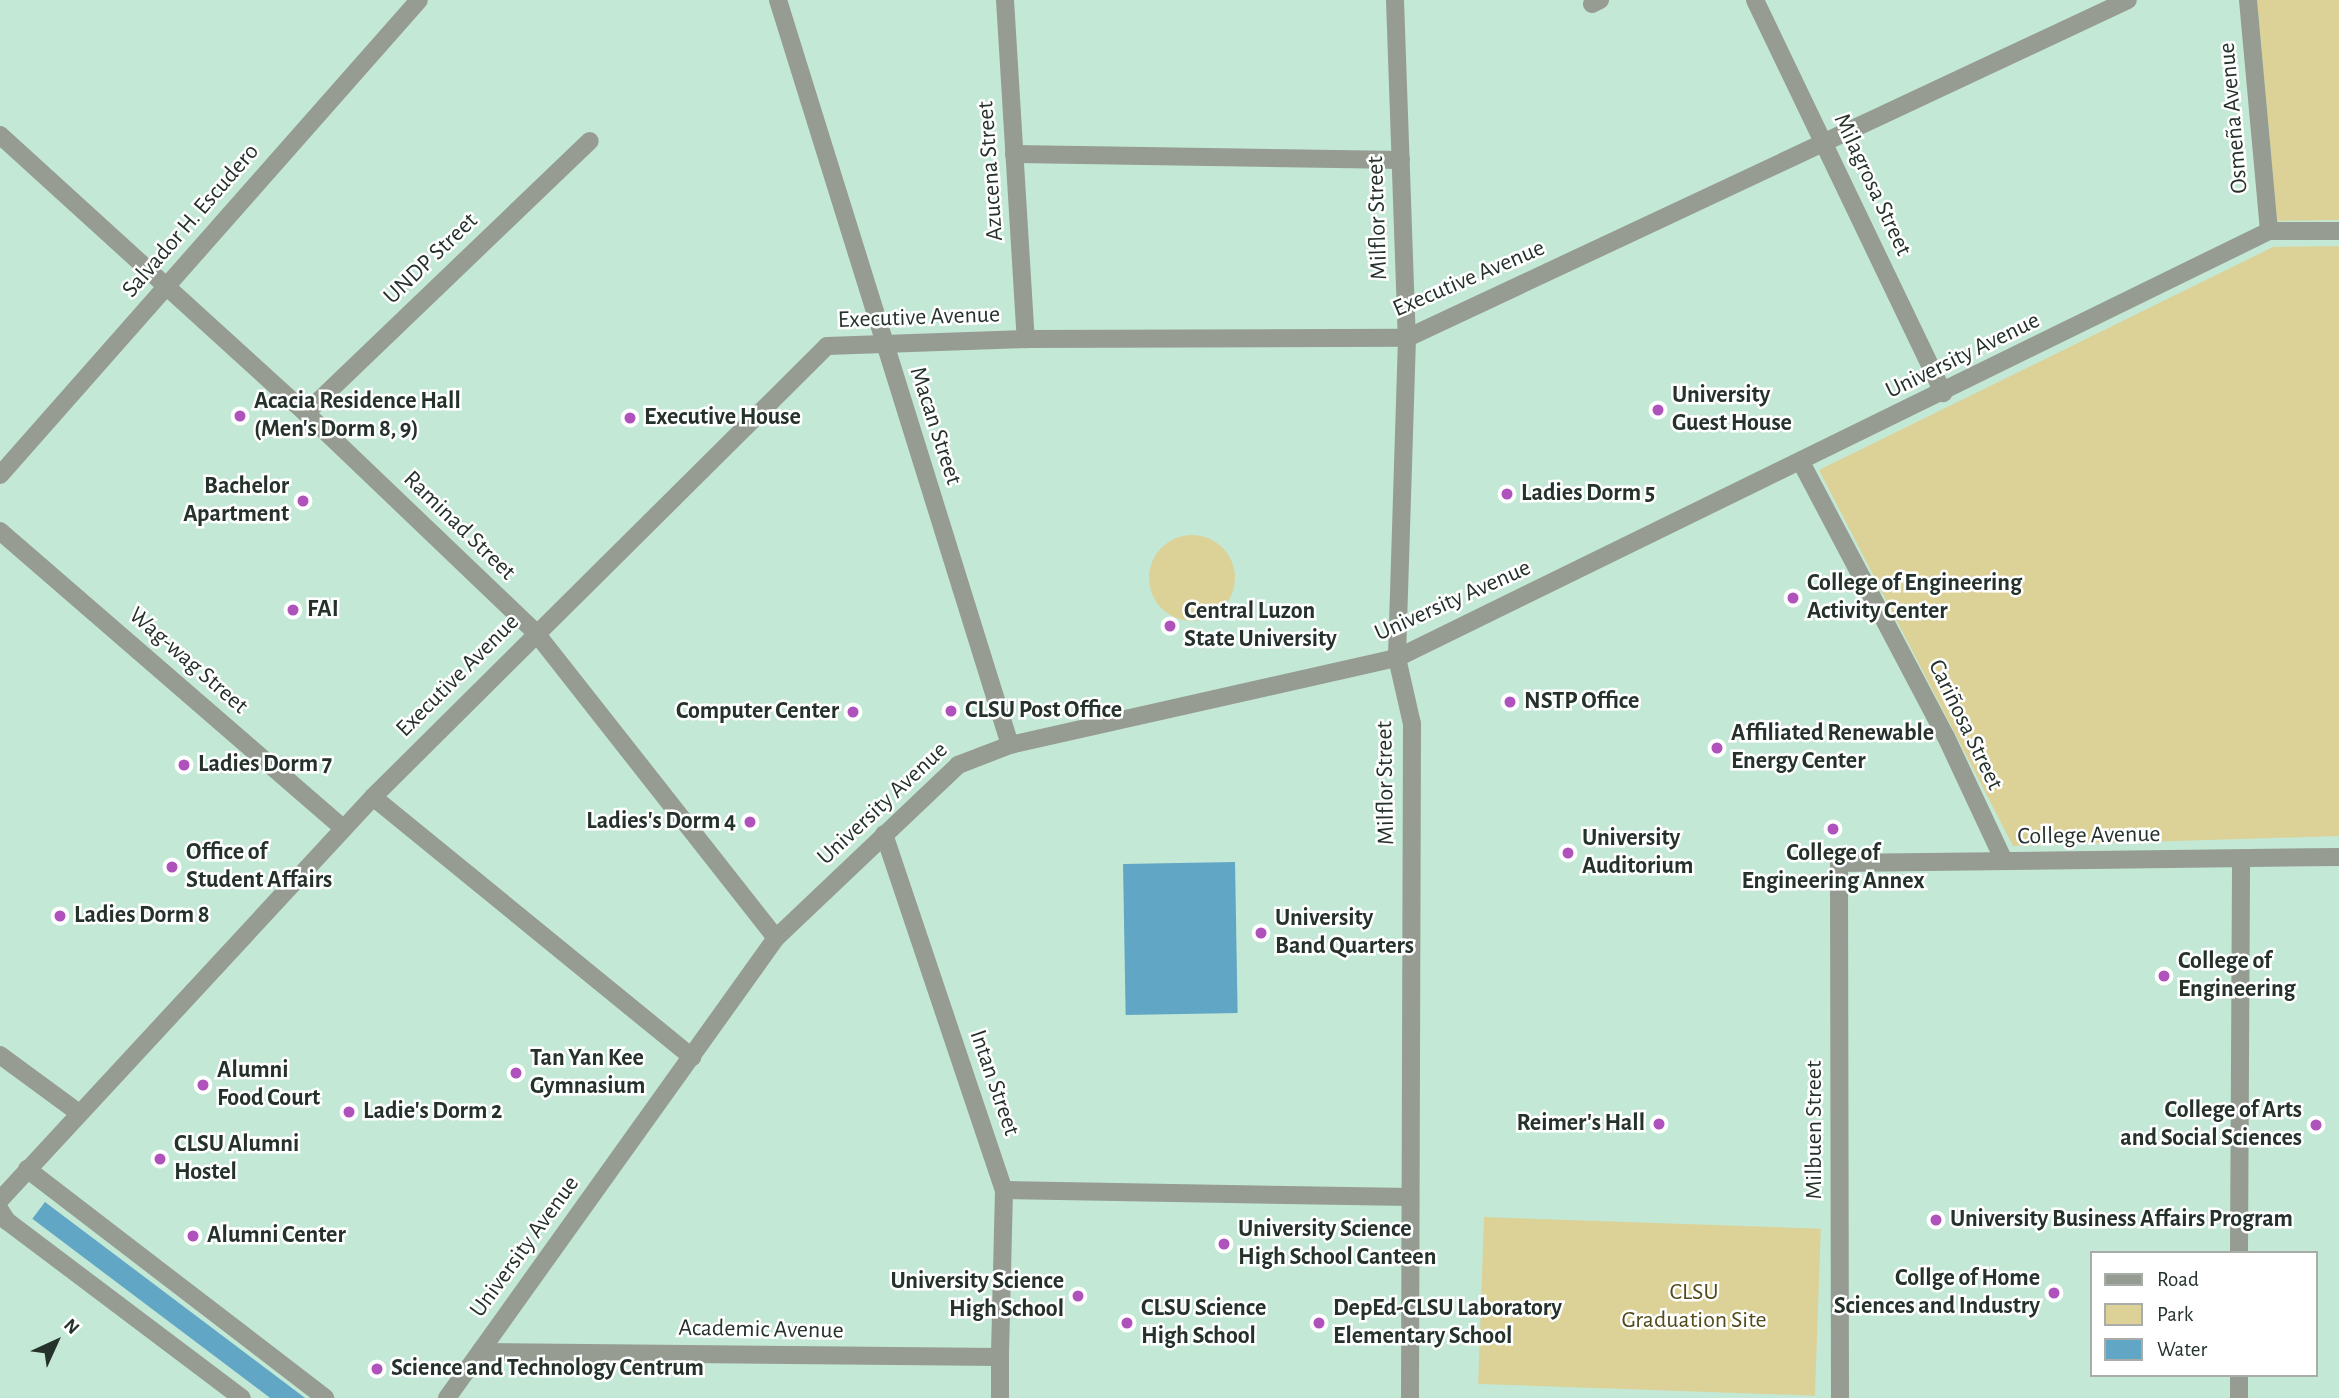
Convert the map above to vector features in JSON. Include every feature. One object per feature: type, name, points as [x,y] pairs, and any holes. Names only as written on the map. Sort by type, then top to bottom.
[{"type":"street","name":"Salvador H. Escudero","points":[[0,475],[419,0]]},
{"type":"street","name":"Macan Street","points":[[778,0],[1010,746]]},
{"type":"street","name":"Azucena Street","points":[[1005,0],[1026,339]]},
{"type":"street","name":"Milflor Street","points":[[1395,0],[1407,338],[1397,658],[1412,724],[1410,1398]]},
{"type":"street","name":"Milagrosa Street","points":[[1755,0],[1943,393]]},
{"type":"street","name":"Executive Avenue","points":[[0,1200],[343,828],[819,351],[837,343],[882,341],[1407,338],[2128,0]]},
{"type":"street","name":"Osmeña Avenue","points":[[2248,0],[2269,232]]},
{"type":"street","name":"Raminad Street","points":[[0,135],[306,413],[536,633],[776,938]]},
{"type":"street","name":"UNDP Street","points":[[306,413],[590,141]]},
{"type":"street","points":[[1014,154],[1401,160]]},
{"type":"street","name":"University Avenue","points":[[447,1398],[776,938],[958,765],[1010,746],[1397,658],[1802,464],[2269,232],[2339,230]]},
{"type":"street","name":"Cariñosa Street","points":[[1802,464],[1946,737],[2004,861]]},
{"type":"street","name":"Wag-wag Street","points":[[0,531],[343,828]]},
{"type":"street","points":[[373,797],[692,1057]]},
{"type":"street","name":"Intan Street","points":[[884,834],[1004,1189],[1000,1357]]},
{"type":"street","name":"College Avenue","points":[[1839,863],[2339,857]]},
{"type":"street","points":[[2239,1251],[2241,859]]},
{"type":"street","name":"Milbuen Street","points":[[1839,863],[1840,1398]]},
{"type":"street","points":[[0,1055],[79,1113]]},
{"type":"street","points":[[27,1169],[325,1398]]},
{"type":"street","points":[[1004,1189],[1410,1198]]},
{"type":"street","points":[[5,1217],[242,1398]]},
{"type":"street","name":"Academic Avenue","points":[[480,1352],[1000,1357]]},
{"type":"street","points":[[1000,1357],[1000,1398]]},
{"type":"street","points":[[2239,1377],[2239,1398]]},
{"type":"shaded area","name":"Central Luzon State University","points":[[0,0],[2339,0],[2339,1398],[0,1398]]},
{"type":"green space","points":[[2257,0],[2339,0],[2339,220],[2277,221]]},
{"type":"green space","points":[[2339,246],[2339,836],[2013,846],[1819,470],[2273,247]]},
{"type":"green space","points":[[1192,535],[1209,538],[1223,547],[1232,561],[1235,578],[1232,595],[1223,609],[1209,618],[1192,621],[1175,618],[1161,609],[1152,595],[1149,578],[1152,561],[1161,547],[1175,538]]},
{"type":"green space","name":"CLSU Graduation Site","points":[[1484,1217],[1821,1229],[1815,1396],[1478,1384]]},
{"type":"water","points":[[1235,862],[1238,1013],[1126,1015],[1123,864]]},
{"type":"water","points":[[45,1202],[305,1398],[270,1398],[32,1219]]},
{"type":"place","name":"University Guest House","points":[[1658,410]]},
{"type":"place","name":"Acacia Residence Hall (Men's Dorm 8, 9)","points":[[240,416]]},
{"type":"place","name":"Executive House","points":[[630,418]]},
{"type":"place","name":"Ladies Dorm 5","points":[[1507,494]]},
{"type":"place","name":"Bachelor Apartment","points":[[303,501]]},
{"type":"place","name":"College of Engineering Activity Center","points":[[1793,598]]},
{"type":"place","name":"FAI","points":[[293,610]]},
{"type":"place","name":"Central Luzon State University","points":[[1170,626]]},
{"type":"place","name":"NSTP Office","points":[[1510,702]]},
{"type":"place","name":"CLSU Post Office","points":[[951,711]]},
{"type":"place","name":"Computer Center","points":[[853,712]]},
{"type":"place","name":"Affiliated Renewable Energy Center","points":[[1717,748]]},
{"type":"place","name":"Ladies Dorm 7","points":[[184,765]]},
{"type":"place","name":"Ladies's Dorm 4","points":[[750,822]]},
{"type":"place","name":"College of Engineering Annex","points":[[1833,829]]},
{"type":"place","name":"University Auditorium","points":[[1568,853]]},
{"type":"place","name":"Office of Student Affairs","points":[[172,867]]},
{"type":"place","name":"Ladies Dorm 8","points":[[60,916]]},
{"type":"place","name":"University Band Quarters","points":[[1261,933]]},
{"type":"place","name":"College of Engineering","points":[[2164,976]]},
{"type":"place","name":"Tan Yan Kee Gymnasium","points":[[516,1073]]},
{"type":"place","name":"Alumni Food Court","points":[[203,1085]]},
{"type":"place","name":"Ladie's Dorm 2","points":[[349,1112]]},
{"type":"place","name":"Reimer's Hall","points":[[1659,1124]]},
{"type":"place","name":"College of Arts and Social Sciences","points":[[2316,1125]]},
{"type":"place","name":"CLSU Alumni Hostel","points":[[160,1159]]},
{"type":"place","name":"University Business Affairs Program","points":[[1936,1220]]},
{"type":"place","name":"Alumni Center","points":[[193,1236]]},
{"type":"place","name":"University Science High School Canteen","points":[[1224,1244]]},
{"type":"place","name":"Collge of Home Sciences and Industry","points":[[2054,1293]]},
{"type":"place","name":"University Science High School","points":[[1078,1296]]},
{"type":"place","name":"CLSU Science High School","points":[[1127,1323]]},
{"type":"place","name":"DepEd-CLSU Laboratory Elementary School","points":[[1319,1323]]},
{"type":"place","name":"Science and Technology Centrum","points":[[377,1369]]}]
